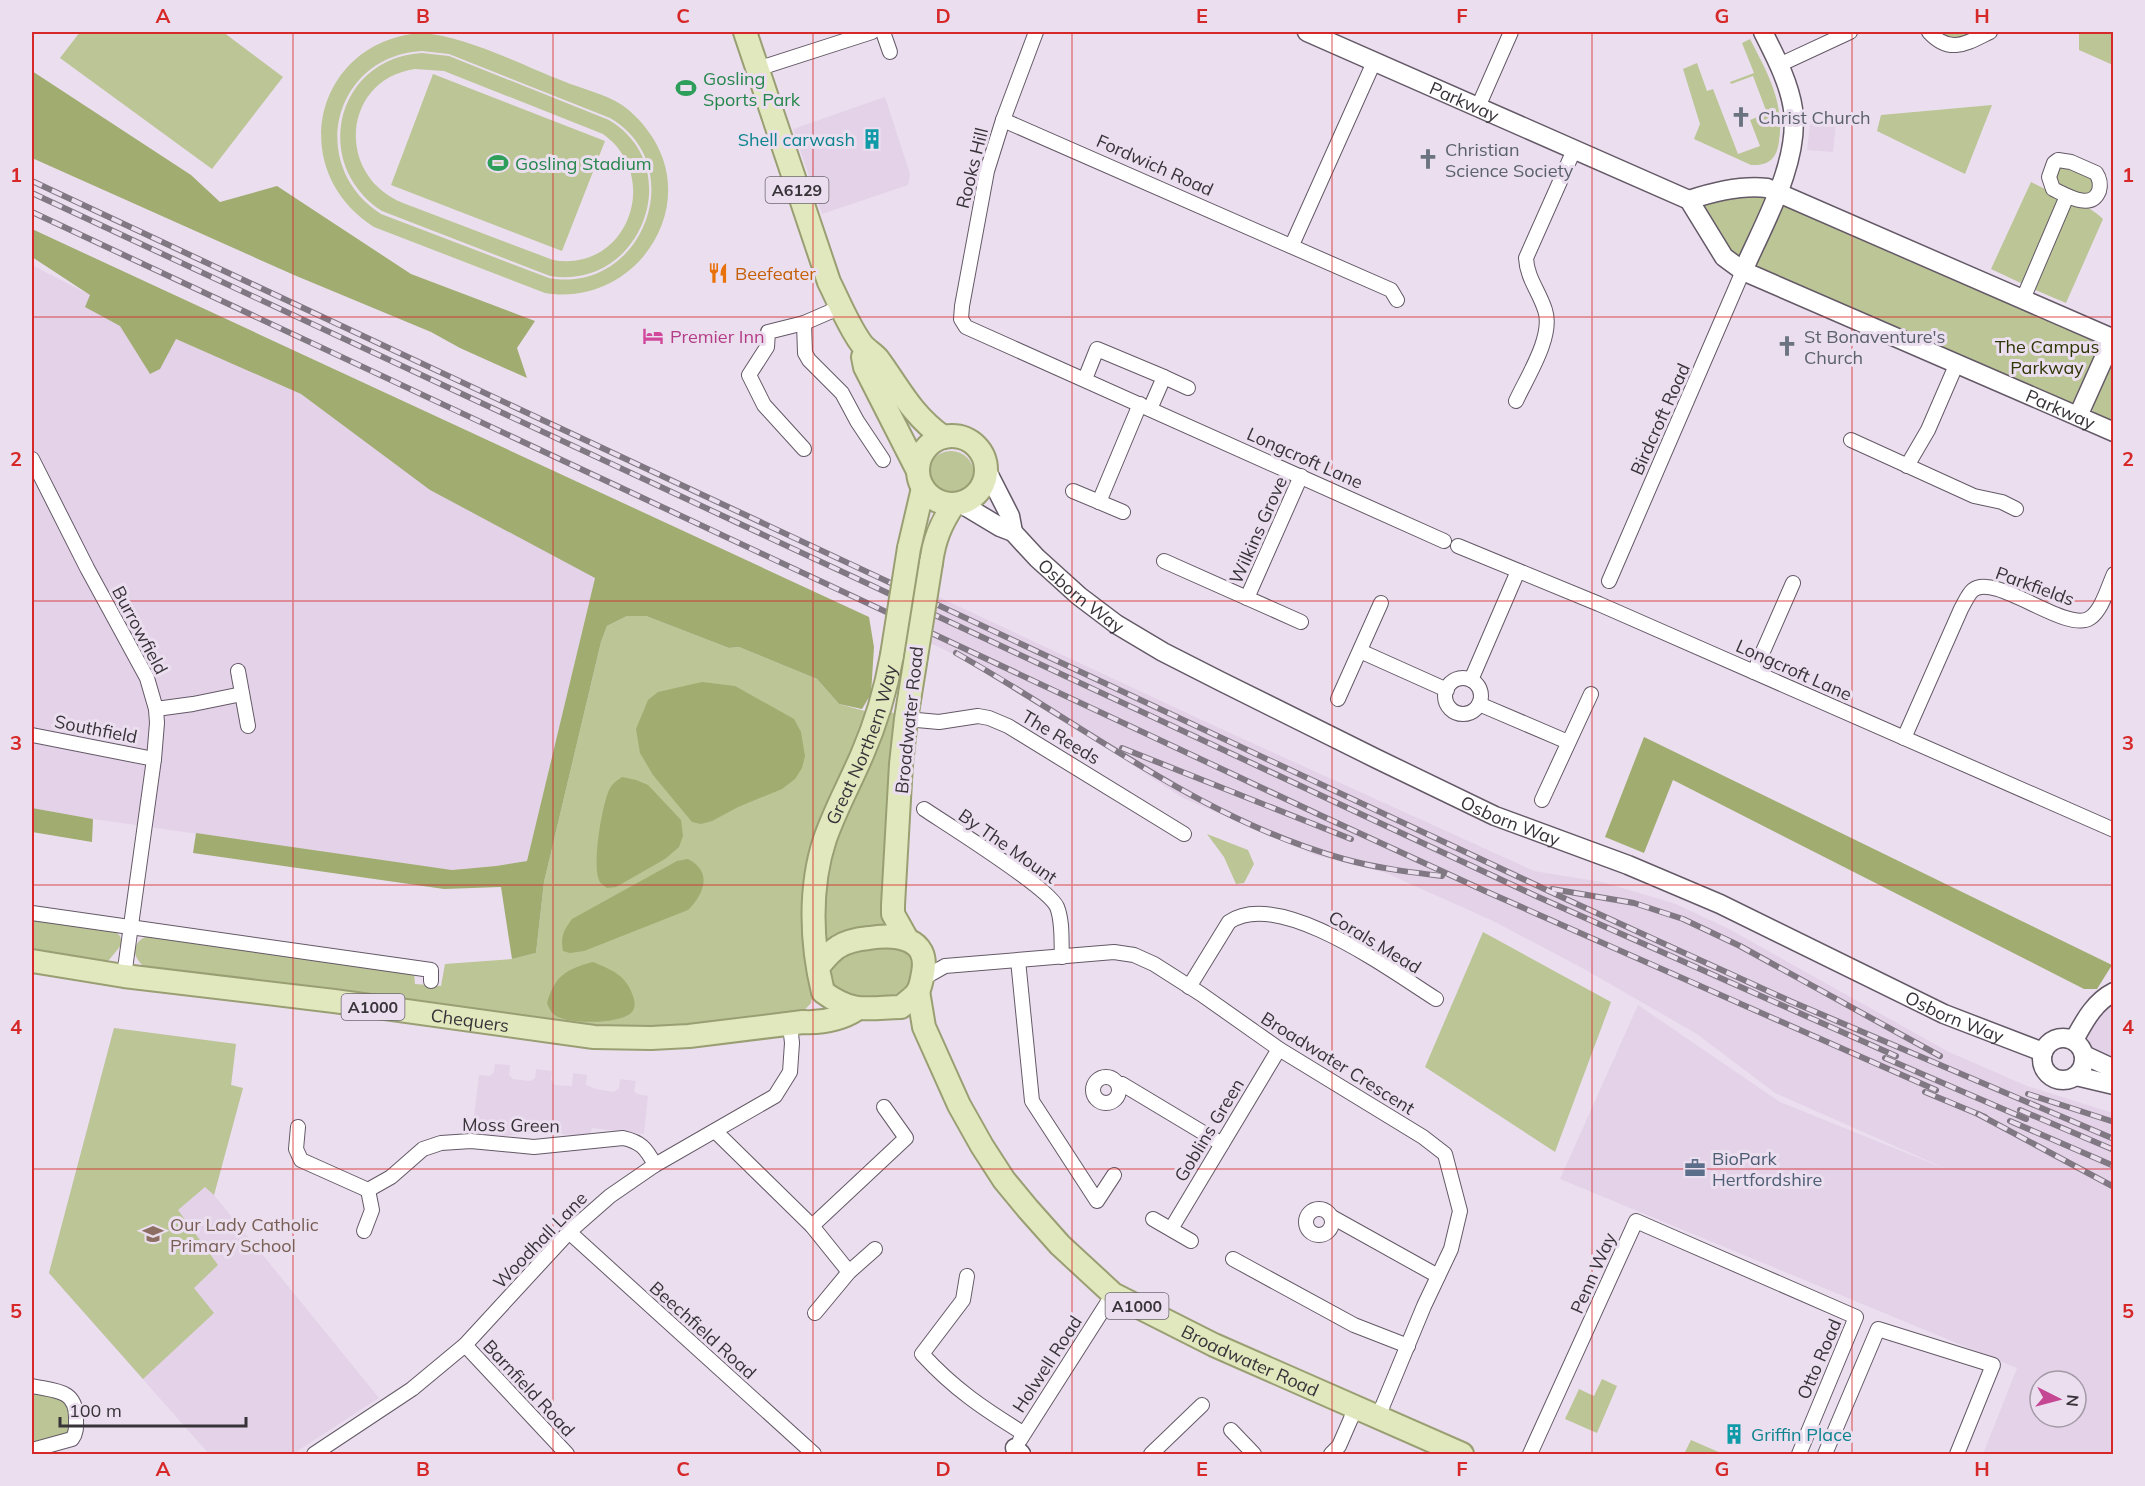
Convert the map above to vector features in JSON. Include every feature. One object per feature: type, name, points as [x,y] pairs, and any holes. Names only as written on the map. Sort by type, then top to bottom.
[{"type":"main road","name":"A6129","points":[[745,32],[829,282],[841,307],[862,345],[878,359],[925,424],[943,437]]},
{"type":"main road","name":"A6129","points":[[862,345],[865,367],[920,478]]},
{"type":"main road","points":[[953,436],[972,442],[980,450],[984,459],[985,480],[981,488],[975,496],[957,504],[936,501],[920,478],[920,457],[934,441],[943,437],[953,436]]},
{"type":"main road","name":"Great Northern Way","points":[[819,966],[814,903],[821,853],[834,815],[863,754],[878,714],[892,655],[920,478]]},
{"type":"main road","name":"Broadwater Road","points":[[915,947],[893,914],[906,719],[936,535],[942,522],[957,504]]},
{"type":"main road","points":[[797,1024],[819,1001],[822,992],[819,966],[829,954],[844,944],[884,936],[915,947]]},
{"type":"main road","name":"A1000","points":[[915,947],[924,966],[920,985]]},
{"type":"main road","name":"Chequers","points":[[32,961],[124,976],[334,1001],[594,1037],[651,1038],[818,1023],[842,1018],[857,1009]]},
{"type":"main road","points":[[901,1007],[920,985]]},
{"type":"main road","name":"Broadwater Road","points":[[920,985],[924,1027],[959,1105],[1004,1180],[1060,1245],[1113,1294],[1214,1345],[1462,1455]]},
{"type":"main road","name":"A1000","points":[[822,992],[844,1006],[857,1009],[901,1007]]},
{"type":"main road","name":"Broadwater Road","points":[[901,1007],[924,1027]]},
{"type":"street","points":[[758,69],[872,32]]},
{"type":"street","points":[[883,32],[890,52]]},
{"type":"street","name":"Rooks Hill","points":[[961,319],[987,171],[1003,120],[1036,32]]},
{"type":"street","name":"Parkway","points":[[1307,32],[1689,200],[1724,257],[1743,271],[2114,432]]},
{"type":"street","points":[[1478,107],[1511,32]]},
{"type":"street","points":[[1743,271],[1791,156],[1794,129],[1793,107],[1789,91],[1763,32]]},
{"type":"street","points":[[1779,65],[1850,32]]},
{"type":"street","points":[[1929,32],[1942,43],[1958,45],[1990,32]]},
{"type":"street","points":[[1292,245],[1374,62]]},
{"type":"street","name":"Fordwich Road","points":[[1003,120],[1392,290],[1397,300]]},
{"type":"street","points":[[1516,401],[1543,342],[1547,327],[1546,311],[1530,280],[1526,258],[1574,150]]},
{"type":"street","points":[[1689,200],[1755,186],[1767,188],[2113,338],[2078,416]]},
{"type":"street","points":[[2023,299],[2067,196]]},
{"type":"street","name":"Birdcroft Road","points":[[1609,581],[1743,271]]},
{"type":"street","points":[[804,449],[764,405],[758,390],[750,380],[751,370],[767,347],[768,332],[804,323],[841,307]]},
{"type":"street","name":"Longcroft Lane","points":[[961,319],[970,330],[1444,541]]},
{"type":"street","points":[[804,323],[805,353],[809,360],[842,393],[857,421],[883,460]]},
{"type":"street","points":[[1084,379],[1097,349],[1188,388]]},
{"type":"street","points":[[1907,466],[1928,429],[1957,363]]},
{"type":"street","points":[[1099,502],[1145,406],[1164,378]]},
{"type":"street","points":[[1851,440],[1974,496],[2002,502],[2016,509]]},
{"type":"street","name":"Burrowfield","points":[[32,459],[87,568],[147,678],[156,709],[157,730],[154,759],[124,976]]},
{"type":"street","name":"Osborn Way","points":[[986,469],[1010,516],[1013,532]]},
{"type":"street","name":"Wilkins Grove","points":[[1247,598],[1301,476]]},
{"type":"street","points":[[1073,491],[1123,512]]},
{"type":"street","name":"Osborn Way","points":[[957,504],[1013,532],[1037,558],[1079,596],[1116,624],[1163,652],[1220,681],[1495,816],[1629,864],[1720,904],[1944,1014],[2043,1052]]},
{"type":"street","name":"Longcroft Lane","points":[[1458,546],[1754,672],[2114,830]]},
{"type":"street","name":"Wilkins Grove","points":[[1164,561],[1301,622]]},
{"type":"street","points":[[1471,680],[1518,571]]},
{"type":"street","name":"Parkfields","points":[[1904,738],[1961,609],[1973,590],[1982,586],[2000,590],[2059,616],[2083,621],[2091,618],[2097,609],[2114,574]]},
{"type":"street","points":[[1754,672],[1793,583]]},
{"type":"street","points":[[1338,699],[1381,603]]},
{"type":"street","points":[[1359,651],[1447,690]]},
{"type":"street","points":[[238,671],[248,726]]},
{"type":"street","points":[[1459,679],[1471,680],[1476,683],[1481,693],[1479,704],[1476,709],[1465,714],[1453,711],[1446,702],[1447,690],[1449,685],[1459,679]]},
{"type":"street","points":[[156,709],[242,694]]},
{"type":"street","points":[[1542,800],[1591,694]]},
{"type":"street","points":[[1479,704],[1568,742]]},
{"type":"street","name":"The Reeds","points":[[906,719],[939,722],[978,716],[999,722],[1184,834]]},
{"type":"street","name":"Southfield","points":[[32,735],[154,759]]},
{"type":"street","name":"By The Mount","points":[[924,809],[1048,894],[1060,916],[1062,957]]},
{"type":"street","points":[[32,913],[431,970],[431,981]]},
{"type":"street","name":"Corals Mead","points":[[1189,987],[1229,922],[1237,917],[1255,914],[1297,921],[1319,928],[1436,999]]},
{"type":"street","points":[[915,947],[945,966]]},
{"type":"street","name":"Broadwater Crescent","points":[[920,985],[945,966],[1126,953],[1143,958],[1279,1050],[1423,1137],[1445,1154],[1460,1211],[1451,1249],[1378,1417]]},
{"type":"street","points":[[1018,960],[1032,1101],[1096,1201],[1114,1175]]},
{"type":"street","points":[[2074,1040],[2089,1014],[2106,996],[2114,992]]},
{"type":"street","name":"Woodhall Lane","points":[[314,1455],[412,1389],[465,1345],[569,1232],[610,1196],[655,1165],[776,1096],[790,1072],[792,1043],[797,1024]]},
{"type":"street","points":[[2076,1076],[2083,1066],[2084,1055],[2074,1040],[2061,1037],[2045,1046],[2043,1065],[2050,1076],[2063,1080],[2076,1076],[2114,1085]]},
{"type":"street","name":"Goblins Green","points":[[1171,1229],[1279,1050]]},
{"type":"street","points":[[2084,1055],[2114,1069]]},
{"type":"street","points":[[1119,1085],[1122,1084],[1222,1144]]},
{"type":"street","points":[[812,1226],[906,1138],[884,1107]]},
{"type":"street","points":[[298,1127],[296,1149],[301,1160],[368,1190],[372,1210],[364,1231]]},
{"type":"street","points":[[715,1131],[812,1226],[849,1272]]},
{"type":"street","name":"Moss Green","points":[[368,1190],[391,1177],[423,1149],[441,1143],[471,1141],[534,1147],[623,1138],[637,1141],[648,1152],[655,1165]]},
{"type":"street","points":[[1332,1217],[1438,1276]]},
{"type":"street","points":[[1153,1219],[1191,1242]]},
{"type":"street","name":"Penn Way","points":[[1530,1455],[1636,1221],[1751,1271]]},
{"type":"street","name":"Beechfield Road","points":[[569,1232],[813,1455]]},
{"type":"street","points":[[815,1313],[849,1272],[875,1249]]},
{"type":"street","points":[[1233,1259],[1354,1325],[1408,1346]]},
{"type":"street","name":"Otto Road","points":[[1751,1271],[1856,1317],[1799,1455]]},
{"type":"street","points":[[967,1276],[963,1300],[922,1354],[944,1377],[976,1404],[1018,1448]]},
{"type":"street","name":"Holwell Road","points":[[1018,1448],[1113,1294]]},
{"type":"street","points":[[1825,1455],[1878,1329],[1993,1365],[1957,1455]]},
{"type":"street","name":"Barnfield Road","points":[[465,1345],[567,1455]]},
{"type":"street","points":[[32,1386],[67,1395],[74,1400],[76,1408],[76,1433],[72,1439],[32,1450]]},
{"type":"street","points":[[1151,1455],[1202,1405]]},
{"type":"street","points":[[1331,1455],[1343,1437],[1356,1407]]},
{"type":"street","points":[[1231,1430],[1254,1455]]},
{"type":"shaded area","points":[[885,97],[910,174],[908,185],[822,214],[793,129]]},
{"type":"shaded area","points":[[1836,122],[1833,152],[1807,150],[1810,124]]},
{"type":"shaded area","points":[[32,265],[176,339],[301,394],[430,490],[595,577],[527,861],[452,870],[93,819],[32,808]]},
{"type":"shaded area","points":[[915,586],[1534,871],[1602,882],[1676,904],[1729,929],[1949,1052],[2027,1086],[2113,1113],[2113,1454],[1983,1454],[2017,1368],[1560,1179],[1638,1005],[1780,1102],[1951,1171],[1775,1093],[1697,1034],[1584,969],[1493,921],[1386,873],[1315,855],[1183,798],[984,668],[908,633]]},
{"type":"shaded area","points":[[2113,992],[2113,1097],[2076,1076],[2080,1071],[2084,1055],[2074,1040]]},
{"type":"shaded area","name":"Our Lady Catholic Primary School","points":[[114,1028],[236,1044],[231,1085],[243,1088],[214,1195],[379,1398],[293,1454],[209,1454],[49,1273]]},
{"type":"shaded area","points":[[495,1064],[510,1065],[509,1075],[513,1079],[531,1081],[535,1078],[536,1069],[552,1071],[551,1080],[555,1085],[572,1086],[573,1073],[587,1075],[586,1085],[614,1092],[619,1088],[620,1079],[636,1081],[634,1091],[637,1094],[648,1096],[644,1134],[592,1128],[590,1136],[541,1133],[503,1136],[472,1132],[479,1075],[490,1076],[494,1072]]},
{"type":"green space","points":[[80,32],[223,32],[283,77],[212,169],[60,58]]},
{"type":"green space","points":[[1934,32],[1982,32],[1957,42]]},
{"type":"green space","points":[[2079,32],[2113,32],[2113,65],[2079,50]]},
{"type":"green space","points":[[422,33],[439,35],[475,45],[616,101],[626,108],[648,131],[663,160],[668,190],[664,219],[651,246],[632,268],[607,285],[578,293],[545,293],[374,227],[346,203],[328,174],[321,142],[324,111],[336,82],[357,58],[386,41]],"holes":[[[422,51],[449,54],[610,118],[635,139],[648,166],[651,194],[645,222],[631,248],[609,267],[582,278],[549,278],[381,214],[358,193],[343,169],[338,143],[340,116],[350,92],[368,72],[392,57]]]},
{"type":"green space","points":[[1750,39],[1773,88],[1780,127],[1778,147],[1774,157],[1767,163],[1757,165],[1751,165],[1694,139],[1700,124],[1683,69],[1697,63],[1707,91],[1713,89],[1738,154],[1760,146],[1750,120],[1767,113],[1753,76],[1731,84],[1730,82],[1754,73],[1742,43]]},
{"type":"green space","points":[[422,53],[449,56],[609,120],[633,141],[646,166],[649,194],[643,221],[629,246],[609,265],[582,276],[550,276],[382,211],[360,191],[346,167],[340,142],[343,116],[353,93],[369,73],[393,59]],"holes":[[[415,69],[444,71],[603,134],[621,152],[631,174],[633,196],[628,218],[617,237],[600,252],[579,260],[553,260],[403,203],[381,190],[366,172],[357,151],[356,129],[361,108],[373,90],[391,76]]]},
{"type":"green space","points":[[32,71],[191,175],[220,202],[277,186],[411,274],[535,321],[517,348],[527,378],[460,348],[431,332],[294,275],[32,158]]},
{"type":"green space","name":"Gosling Stadium","points":[[433,74],[605,141],[562,251],[391,185]]},
{"type":"green space","points":[[1992,105],[1965,174],[1877,131],[1881,115]]},
{"type":"green space","points":[[2059,165],[2091,175],[2096,182],[2089,197],[2058,188],[2053,172]]},
{"type":"green space","points":[[2031,182],[2057,195],[2060,199],[2025,285],[1991,269]]},
{"type":"green space","points":[[1757,192],[1765,196],[1766,200],[1742,255],[1731,255],[1703,206],[1705,202]]},
{"type":"green space","points":[[2073,203],[2089,208],[2103,219],[2066,303],[2033,289],[2069,205]]},
{"type":"green space","name":"The Campus Parkway","points":[[1783,204],[2096,338],[2101,349],[2074,403],[2067,405],[1762,273],[1755,262],[1778,207]]},
{"type":"green space","points":[[32,229],[869,617],[874,647],[871,694],[862,709],[839,704],[817,679],[739,647],[729,648],[646,616],[627,616],[607,626],[601,642],[544,882],[536,953],[512,959],[501,887],[444,889],[193,853],[196,833],[452,870],[527,861],[595,578],[430,490],[301,394],[176,339],[160,369],[150,374],[120,326],[85,307],[90,295],[32,257]]},
{"type":"green space","name":"The Campus Parkway","points":[[2113,354],[2113,428],[2095,414],[2091,401]]},
{"type":"green space","points":[[951,451],[967,458],[974,474],[967,490],[951,497],[935,490],[928,474],[935,458]]},
{"type":"green space","points":[[627,616],[646,616],[729,648],[739,647],[817,679],[839,704],[872,713],[817,841],[813,993],[811,1003],[801,1014],[651,1038],[149,970],[139,961],[135,951],[136,946],[143,938],[150,935],[414,973],[415,984],[441,986],[445,964],[512,959],[536,953],[544,882],[601,642],[607,626]]},
{"type":"green space","points":[[702,682],[735,686],[794,719],[801,732],[805,756],[802,768],[795,779],[782,789],[701,824],[692,822],[653,775],[640,753],[636,729],[648,700],[658,692]]},
{"type":"green space","points":[[898,702],[892,928],[824,948],[823,877],[885,711],[894,713]]},
{"type":"green space","points":[[1644,737],[2112,965],[2097,989],[2084,989],[1673,780],[1644,853],[1605,837]]},
{"type":"green space","points":[[622,777],[648,785],[681,820],[683,836],[679,847],[665,859],[616,887],[607,888],[600,883],[598,874],[598,836],[609,790]]},
{"type":"green space","points":[[32,808],[93,819],[92,842],[32,832]]},
{"type":"green space","points":[[1207,834],[1248,850],[1254,864],[1244,883],[1236,884],[1224,857]]},
{"type":"green space","points":[[688,859],[701,870],[703,883],[702,890],[688,910],[584,951],[570,953],[563,951],[563,934],[572,919],[677,861]]},
{"type":"green space","points":[[32,917],[115,931],[120,936],[122,944],[109,960],[100,962],[32,949]]},
{"type":"green space","points":[[1483,932],[1611,1002],[1555,1152],[1425,1067]]},
{"type":"green space","points":[[885,942],[910,952],[915,970],[909,987],[893,995],[852,1000],[834,990],[829,971],[840,953]]},
{"type":"green space","points":[[593,962],[622,978],[634,1000],[633,1011],[625,1017],[596,1022],[574,1021],[556,1016],[547,1003],[558,980],[576,967]]},
{"type":"green space","points":[[114,1028],[236,1044],[231,1085],[243,1088],[214,1195],[205,1187],[178,1210],[218,1265],[194,1288],[214,1313],[143,1379],[49,1273]]},
{"type":"green space","points":[[1602,1379],[1617,1386],[1597,1433],[1565,1419],[1579,1389],[1594,1396]]},
{"type":"green space","points":[[32,1393],[71,1397],[71,1433],[32,1443]]},
{"type":"green space","points":[[1691,1440],[1723,1454],[1684,1454]]},
{"type":"railway","points":[[32,181],[1568,900],[1790,1001],[2114,1139]]},
{"type":"railway","points":[[32,193],[1536,896],[1896,1056]]},
{"type":"railway","points":[[32,212],[1322,816],[1485,891],[1936,1090]]},
{"type":"railway","points":[[956,653],[1144,768],[1241,820],[1291,842],[1344,859],[1442,876]]},
{"type":"railway","points":[[1122,748],[1351,839]]},
{"type":"railway","points":[[1552,889],[1634,903],[1683,919],[1740,946],[1940,1056]]},
{"type":"railway","points":[[1885,1058],[2026,1119]]},
{"type":"railway","points":[[1925,1092],[1985,1117]]},
{"type":"railway","points":[[2028,1094],[2114,1122]]},
{"type":"railway","points":[[2020,1110],[2114,1150]]},
{"type":"railway","points":[[1978,1114],[2114,1187]]},
{"type":"railway","points":[[2010,1121],[2114,1166]]},
{"type":"place","name":"Gosling Sports Park","points":[[686,88]]},
{"type":"place","name":"Christ Church","points":[[1741,117]]},
{"type":"place","name":"Shell carwash","points":[[872,139]]},
{"type":"place","name":"Christian Science Society","points":[[1428,159]]},
{"type":"place","name":"Gosling Stadium","points":[[498,163]]},
{"type":"place","name":"Beefeater","points":[[718,273]]},
{"type":"place","name":"Premier Inn","points":[[653,336]]},
{"type":"place","name":"St Bonaventure's Church","points":[[1787,346]]},
{"type":"place","name":"BioPark Hertfordshire","points":[[1695,1168]]},
{"type":"place","name":"Our Lady Catholic Primary School","points":[[153,1234]]},
{"type":"place","name":"Griffin Place","points":[[1734,1434]]}]
